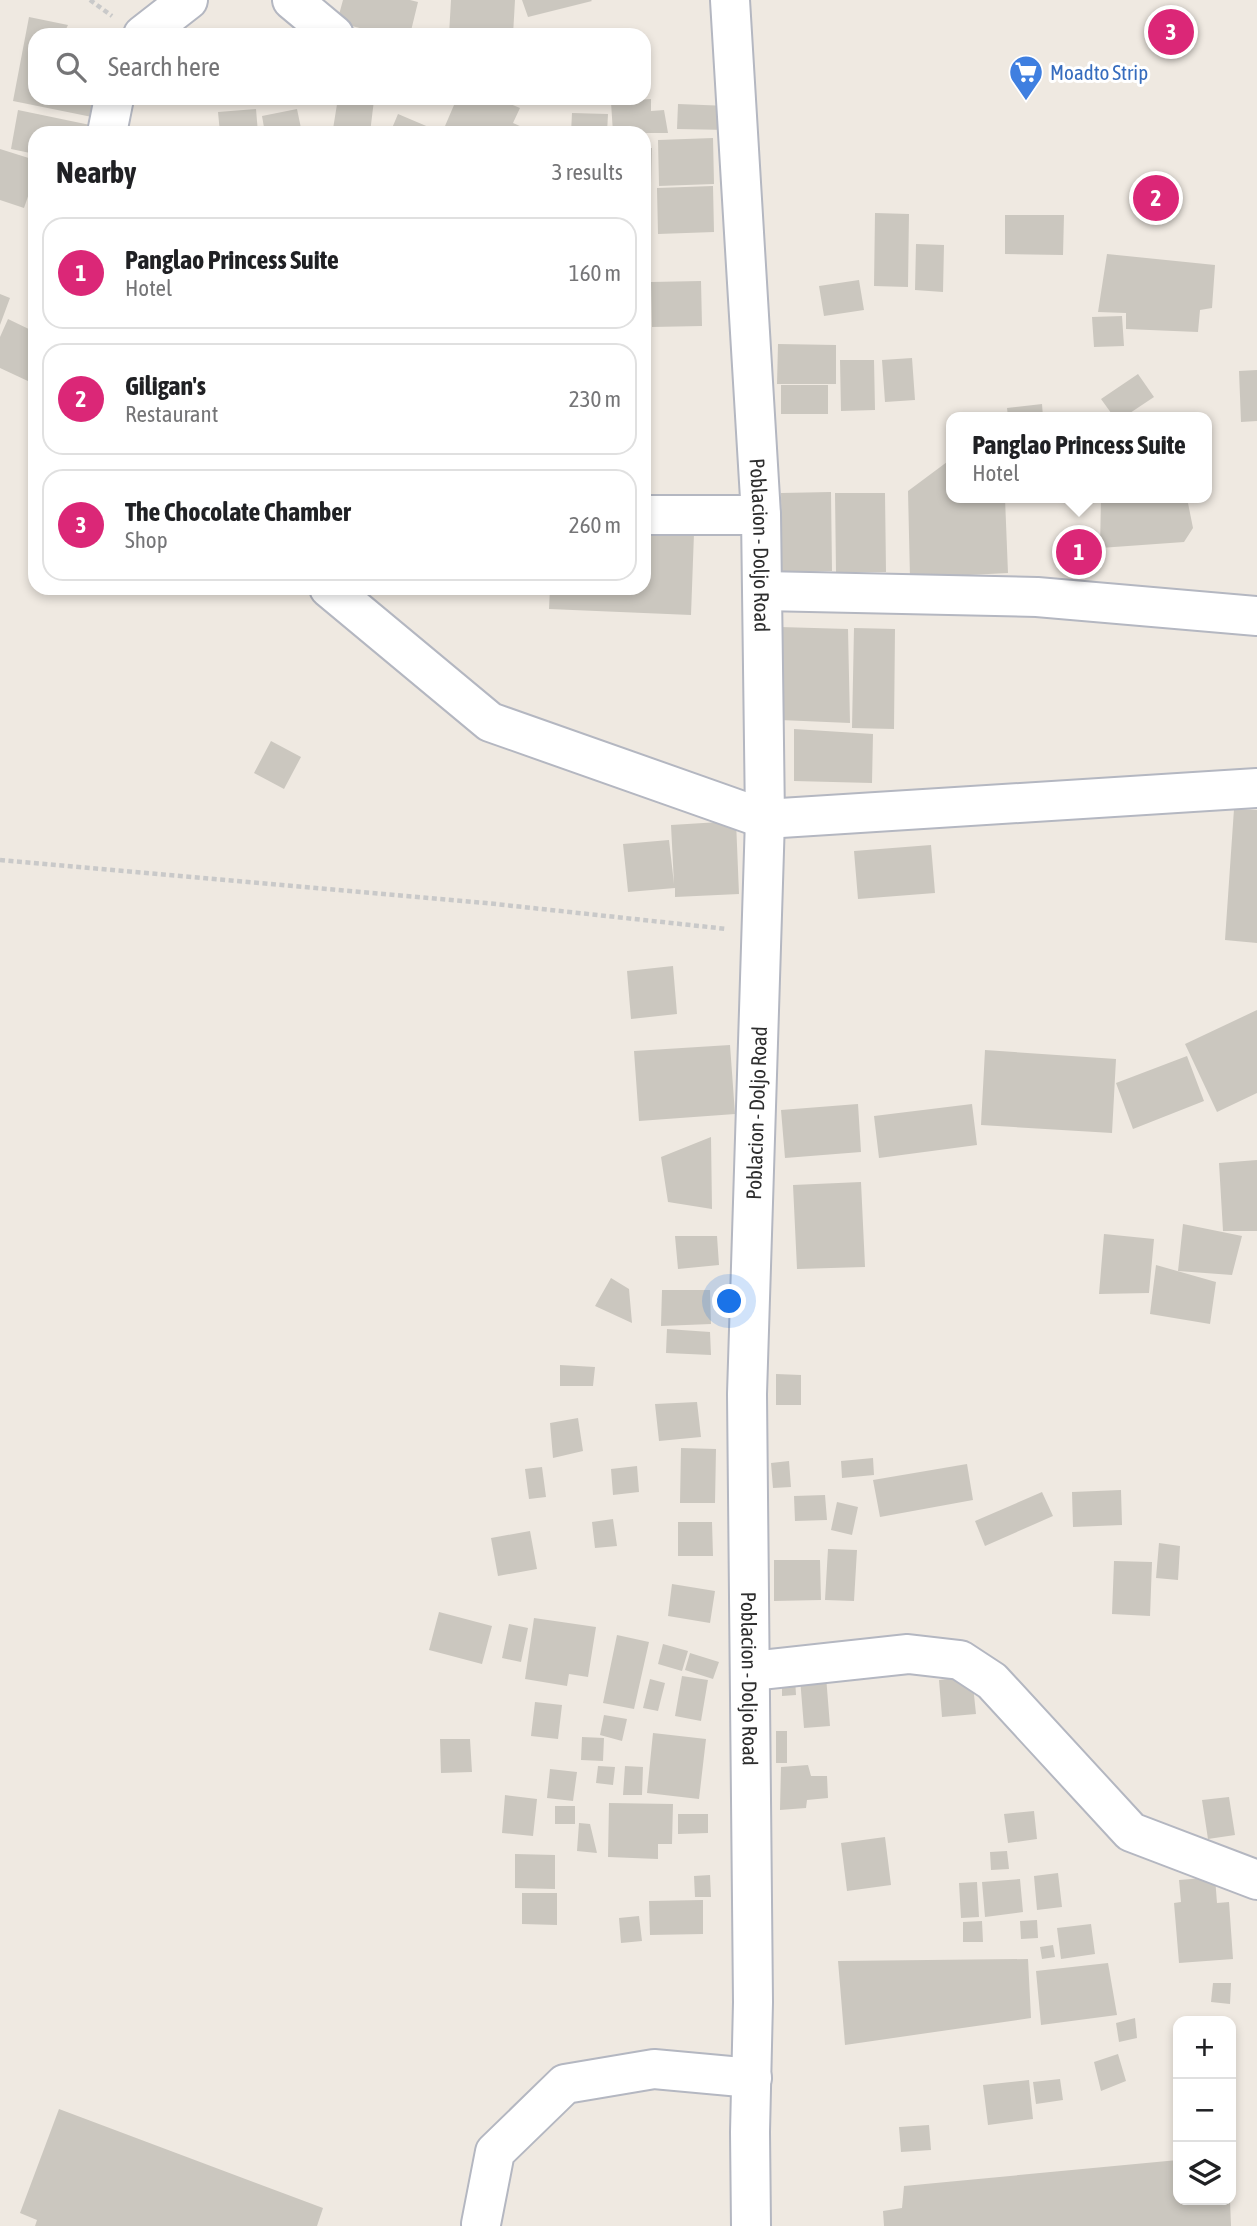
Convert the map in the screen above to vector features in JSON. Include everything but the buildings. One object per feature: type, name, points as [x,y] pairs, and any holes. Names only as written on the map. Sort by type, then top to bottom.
[{"type":"street","points":[[153,28],[188,0]]},
{"type":"street","points":[[292,0],[326,28]]},
{"type":"street","name":"Poblacion - Doljo Road","points":[[730,0],[761,515],[763,591],[765,819],[747,1394],[751,1671],[751,2226]]},
{"type":"street","points":[[108,126],[113,105]]},
{"type":"street","points":[[651,514],[761,515]]},
{"type":"street","points":[[763,591],[1037,597],[1257,616]]},
{"type":"street","points":[[337,595],[490,722],[765,819],[1257,788]]},
{"type":"street","points":[[751,1671],[908,1654],[960,1661],[992,1681],[1131,1832],[1257,1880]]},
{"type":"street","points":[[481,2224],[495,2152],[565,2084],[654,2069],[752,2078]]},
{"type":"path","points":[[0,860],[486,903],[762,932]]},
{"type":"place","name":"The Chocolate Chamber","points":[[1171,32]]},
{"type":"place","name":"Moadto Strip","points":[[1026,102]]},
{"type":"place","name":"Giligan's","points":[[1156,198]]},
{"type":"place","name":"Panglao Princess Suite","points":[[1079,552]]}]
